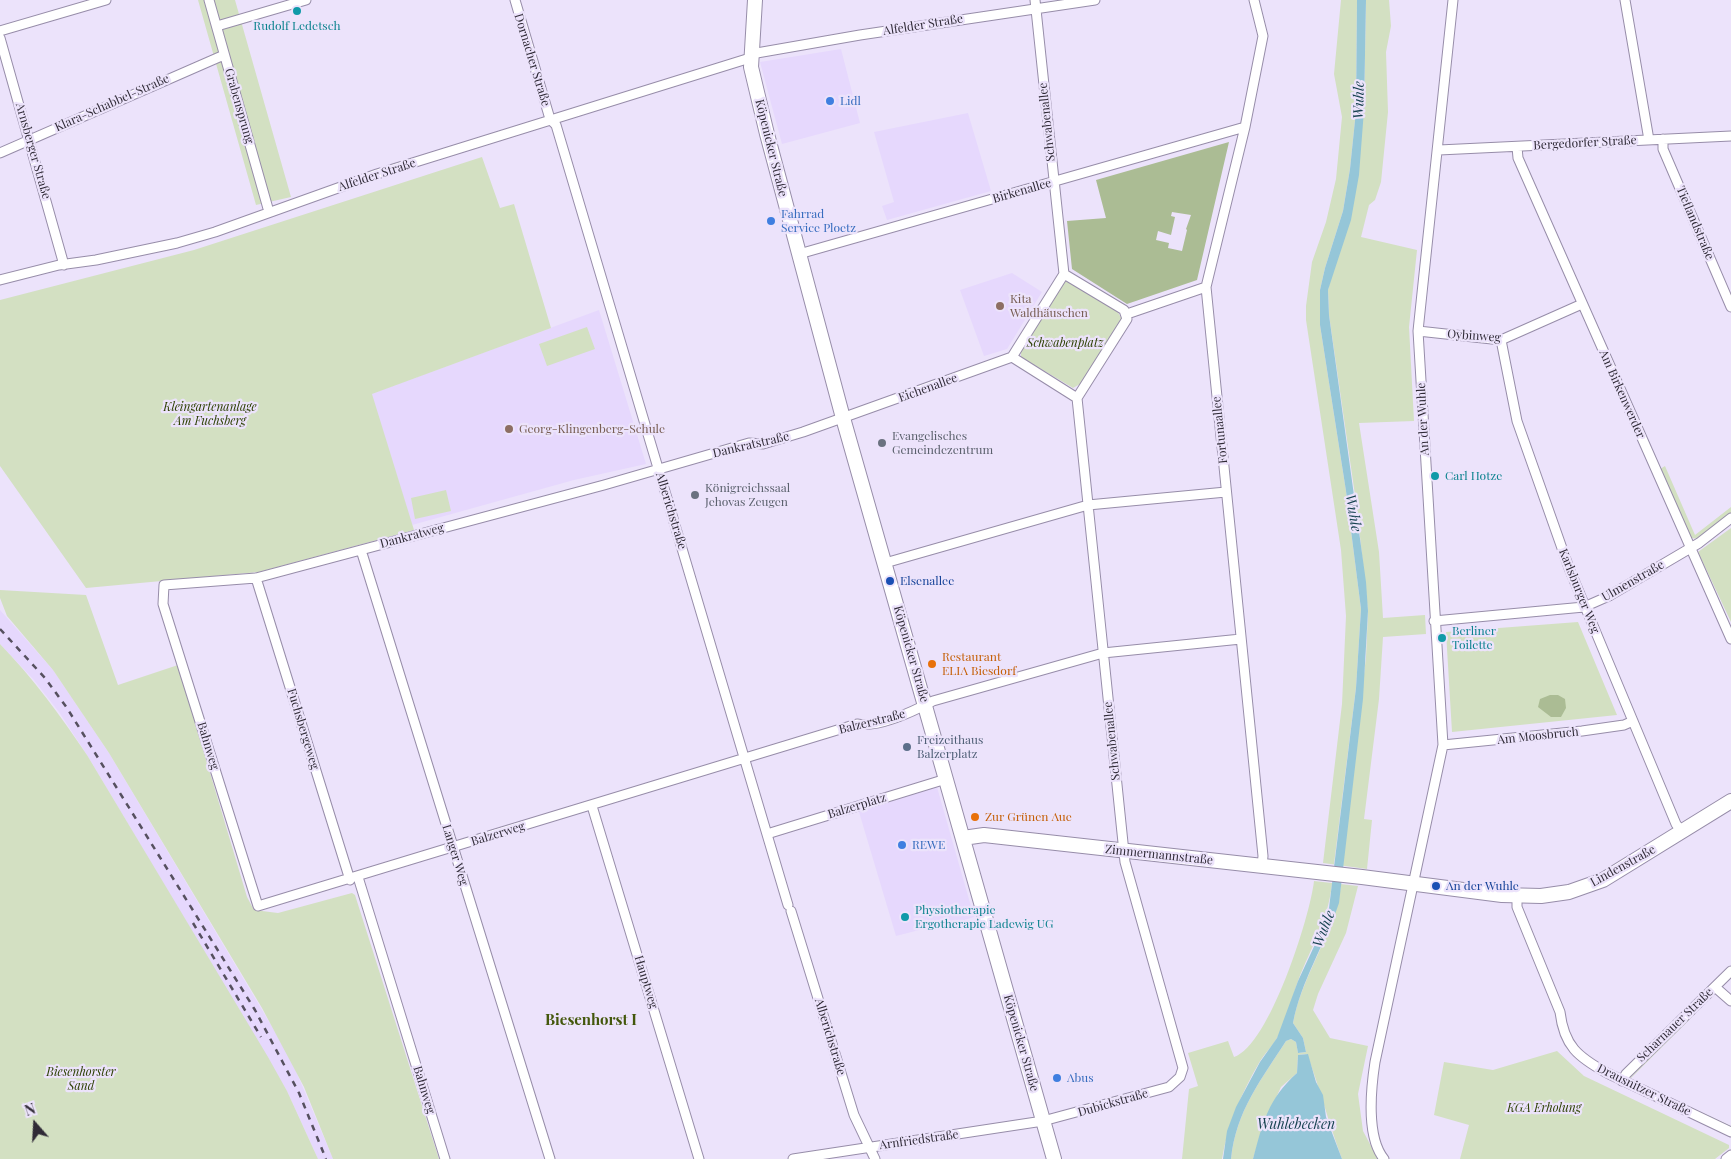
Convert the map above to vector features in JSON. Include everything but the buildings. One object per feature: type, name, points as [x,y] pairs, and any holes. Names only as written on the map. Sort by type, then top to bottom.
[{"type":"main road","name":"Köpenicker Straße","points":[[755,0],[751,56],[756,90],[844,418],[925,705],[1048,1120],[1054,1159]]},
{"type":"main road","name":"Lindenstraße","points":[[1355,876],[1517,896],[1541,896],[1592,885],[1616,873],[1731,801]]},
{"type":"main road","name":"Zimmermannstraße","points":[[963,838],[984,835],[1355,876]]},
{"type":"street","points":[[0,31],[106,0]]},
{"type":"street","name":"Grabensprung","points":[[209,0],[268,212]]},
{"type":"street","points":[[217,26],[306,0]]},
{"type":"street","name":"Dornacher Straße","points":[[515,0],[550,119]]},
{"type":"street","name":"Alfelder Straße","points":[[0,280],[64,265],[177,243],[550,119],[667,83],[700,76],[751,56],[1035,4],[1095,0]]},
{"type":"street","name":"Fortunaallee","points":[[1254,0],[1263,36],[1244,127],[1206,287],[1263,856],[1262,866]]},
{"type":"street","name":"An der Wuhle","points":[[1384,1159],[1377,1146],[1372,1120],[1372,1080],[1442,745],[1418,331],[1453,0]]},
{"type":"street","points":[[1625,0],[1649,140]]},
{"type":"street","name":"Schwabenallee","points":[[1035,4],[1064,274]]},
{"type":"street","name":"Arnsberger Straße","points":[[0,38],[64,265]]},
{"type":"street","name":"Klara-Schabbel-Straße","points":[[0,153],[224,55]]},
{"type":"street","name":"Alberichstraße","points":[[550,119],[556,125],[767,834],[854,1116],[875,1159]]},
{"type":"street","name":"Birkenallee","points":[[799,254],[1244,127]]},
{"type":"street","name":"Bergedorfer Straße","points":[[1438,150],[1731,136]]},
{"type":"street","name":"Tieflandstraße","points":[[1663,140],[1664,149],[1731,307]]},
{"type":"street","name":"Am Birkenwerder","points":[[1517,147],[1518,158],[1731,640]]},
{"type":"street","points":[[1064,274],[1124,310],[1127,314],[1127,319],[1077,398],[1012,357],[1064,274]]},
{"type":"street","points":[[1127,314],[1206,287]]},
{"type":"street","name":"Oybinweg","points":[[1418,331],[1502,340],[1582,304]]},
{"type":"street","name":"Karlsburger Weg","points":[[1502,340],[1517,421],[1584,607],[1682,832]]},
{"type":"street","name":"Eichenallee","points":[[844,418],[1012,357]]},
{"type":"street","name":"Schwabenallee","points":[[1077,398],[1124,851],[1183,1068],[1180,1078]]},
{"type":"street","name":"Dankratstraße","points":[[658,469],[749,443],[763,444],[844,418]]},
{"type":"street","name":"Dankratweg","points":[[164,585],[256,578],[658,469]]},
{"type":"street","points":[[885,563],[1088,505],[1226,492]]},
{"type":"street","name":"Ulmenstraße","points":[[1434,621],[1584,607],[1609,596],[1690,548],[1731,518]]},
{"type":"street","name":"Langer Weg","points":[[361,550],[550,1159]]},
{"type":"street","name":"Fuchsbergeweg","points":[[256,578],[354,878]]},
{"type":"street","name":"Bahnweg","points":[[164,585],[163,604],[258,906]]},
{"type":"street","name":"Balzerstraße","points":[[680,778],[857,724],[867,725],[925,705],[1103,653],[1241,639]]},
{"type":"street","name":"Am Moosbruch","points":[[1442,745],[1582,731],[1624,725],[1633,721]]},
{"type":"street","name":"Balzerweg","points":[[258,906],[680,778]]},
{"type":"street","name":"Balzerplatz","points":[[767,834],[946,779]]},
{"type":"street","name":"Hauptweg","points":[[592,806],[699,1159]]},
{"type":"street","name":"Bahnweg","points":[[354,878],[445,1159]]},
{"type":"street","name":"Drausnitzer Straße","points":[[1517,896],[1517,907],[1560,1012],[1566,1038],[1570,1046],[1590,1064],[1731,1132]]},
{"type":"street","name":"Scharnauer Straße","points":[[1622,1081],[1626,1074],[1731,971]]},
{"type":"street","points":[[1715,987],[1731,1001]]},
{"type":"street","name":"Dubickstraße","points":[[1048,1120],[1169,1087],[1180,1078]]},
{"type":"street","name":"Arnfriedstraße","points":[[794,1158],[1048,1120]]},
{"type":"street","points":[[1726,1159],[1731,1156]]},
{"type":"shaded area","points":[[841,49],[860,123],[782,144],[760,62]]},
{"type":"shaded area","points":[[968,113],[991,191],[887,220],[882,206],[894,202],[874,132]]},
{"type":"shaded area","name":"Kita Waldhäuschen","points":[[1012,273],[1042,292],[1007,349],[984,356],[960,290]]},
{"type":"shaded area","name":"Georg-Klingenberg-Schule","points":[[599,310],[646,464],[574,480],[412,525],[371,394]]},
{"type":"shaded area","points":[[0,610],[53,670],[109,753],[290,1057],[333,1159],[318,1159],[287,1091],[87,755],[59,712],[33,679],[0,644]]},
{"type":"shaded area","points":[[937,787],[974,917],[928,931],[927,928],[896,936],[859,812]]},
{"type":"green space","points":[[198,0],[235,0],[291,197],[256,205]]},
{"type":"green space","points":[[1341,0],[1357,0],[1356,111],[1350,169],[1343,211],[1320,290],[1320,325],[1346,491],[1361,609],[1356,688],[1334,864],[1338,865],[1323,863],[1342,704],[1346,616],[1341,550],[1306,320],[1306,306],[1312,262],[1326,222],[1336,179],[1342,117],[1334,74]]},
{"type":"green space","points":[[1366,0],[1389,0],[1391,26],[1386,52],[1388,112],[1381,182],[1375,200],[1369,205],[1361,237],[1417,250],[1409,327],[1414,421],[1359,423],[1379,552],[1383,618],[1425,615],[1426,634],[1383,637],[1379,699],[1364,819],[1372,820],[1367,869],[1342,866],[1366,657],[1368,611],[1357,509],[1329,315],[1328,290],[1364,110]]},
{"type":"green space","points":[[1229,142],[1197,280],[1127,304],[1072,269],[1067,221],[1106,218],[1096,180]],"holes":[[[1172,212],[1191,215],[1182,251],[1168,248],[1169,243],[1156,240],[1158,231],[1171,235],[1175,217],[1171,216]]]},
{"type":"green space","name":"Kleingartenanlage Am Fuchsberg","points":[[482,157],[500,208],[514,204],[551,328],[372,394],[414,530],[259,572],[86,588],[0,466],[0,300],[194,250]]},
{"type":"green space","name":"Schwabenplatz","points":[[1069,280],[1117,311],[1122,319],[1080,384],[1073,388],[1021,357],[1021,349],[1062,283]]},
{"type":"green space","points":[[587,327],[595,349],[547,366],[539,344]]},
{"type":"green space","points":[[1665,466],[1695,535],[1731,507],[1731,514],[1698,539],[1691,538],[1660,469]]},
{"type":"green space","points":[[446,490],[451,511],[415,519],[411,498]]},
{"type":"green space","points":[[1731,528],[1731,622],[1698,552]]},
{"type":"green space","points":[[0,590],[86,595],[118,685],[178,665],[247,897],[254,910],[278,913],[352,893],[355,895],[439,1159],[333,1159],[304,1087],[262,1008],[109,753],[53,670],[7,616],[0,598]]},
{"type":"green space","points":[[1578,622],[1617,715],[1452,732],[1446,632]]},
{"type":"green space","name":"Biesenhorster Sand","points":[[0,644],[46,697],[87,755],[268,1057],[287,1091],[318,1159],[0,1159]]},
{"type":"green space","points":[[1550,695],[1558,695],[1565,699],[1566,708],[1561,717],[1551,717],[1538,707],[1540,699]]},
{"type":"green space","points":[[1314,881],[1358,886],[1346,933],[1318,994],[1313,1010],[1330,1038],[1368,1046],[1358,1094],[1363,1131],[1378,1159],[1342,1159],[1307,1054],[1298,1055],[1297,1073],[1281,1087],[1263,1126],[1253,1159],[1231,1159],[1238,1126],[1244,1111],[1259,1083],[1286,1041],[1291,1039],[1296,1042],[1298,1053],[1306,1052],[1303,1038],[1293,1023],[1303,988],[1326,937],[1338,903],[1341,885],[1332,884],[1323,923],[1298,981],[1284,1025],[1246,1086],[1232,1121],[1222,1159],[1182,1159],[1189,1089],[1198,1086],[1188,1053],[1228,1041],[1234,1057],[1247,1048],[1261,1030],[1274,1006],[1296,950],[1305,922]]},
{"type":"green space","points":[[1692,1013],[1695,1014],[1630,1079],[1731,1126],[1731,1130],[1631,1082],[1629,1079]]},
{"type":"green space","name":"KGA Erholung","points":[[1557,1051],[1584,1076],[1729,1145],[1729,1148],[1715,1159],[1460,1159],[1469,1125],[1434,1115],[1444,1062],[1493,1070]]},
{"type":"water","name":"Wuhle","points":[[1357,0],[1366,0],[1364,110],[1359,175],[1351,220],[1328,290],[1329,315],[1366,582],[1368,611],[1363,699],[1339,903],[1307,977],[1293,1023],[1303,1038],[1306,1052],[1298,1053],[1296,1042],[1291,1039],[1286,1041],[1259,1083],[1244,1111],[1238,1126],[1231,1159],[1223,1159],[1227,1131],[1236,1107],[1260,1062],[1277,1038],[1298,981],[1324,925],[1329,908],[1356,688],[1361,609],[1346,491],[1320,325],[1320,290],[1343,211],[1350,169],[1356,111]]},
{"type":"water","name":"Wuhlebecken","points":[[1308,1054],[1316,1082],[1323,1095],[1326,1117],[1342,1159],[1253,1159],[1264,1122],[1273,1102],[1279,1092],[1297,1073],[1298,1055]]},
{"type":"railway","points":[[0,629],[45,678],[67,708],[255,1010],[299,1093],[326,1159]]},
{"type":"railway","points":[[193,923],[261,1037]]},
{"type":"place","name":"Rudolf Ledetsch","points":[[297,11]]},
{"type":"place","name":"Lidl","points":[[830,101]]},
{"type":"place","name":"Fahrrad Service Ploetz","points":[[771,221]]},
{"type":"place","name":"Kita Waldhäuschen","points":[[1000,306]]},
{"type":"place","name":"Georg-Klingenberg-Schule","points":[[509,429]]},
{"type":"place","name":"Evangelisches Gemeindezentrum","points":[[882,443]]},
{"type":"place","name":"Carl Hotze","points":[[1435,476]]},
{"type":"place","name":"Königreichssaal Jehovas Zeugen","points":[[695,495]]},
{"type":"place","name":"Elsenallee","points":[[890,581]]},
{"type":"place","name":"Berliner Toilette","points":[[1442,638]]},
{"type":"place","name":"Restaurant ELIA Biesdorf","points":[[932,664]]},
{"type":"place","name":"Freizeithaus Balzerplatz","points":[[907,747]]},
{"type":"place","name":"Zur Grünen Aue","points":[[975,817]]},
{"type":"place","name":"REWE","points":[[902,845]]},
{"type":"place","name":"An der Wuhle","points":[[1436,886]]},
{"type":"place","name":"Physiotherapie Ergotherapie Ladewig UG","points":[[905,917]]},
{"type":"place","name":"Abus","points":[[1057,1078]]},
{"type":"district","name":"Biesenhorst I","points":[[591,1020]]}]
